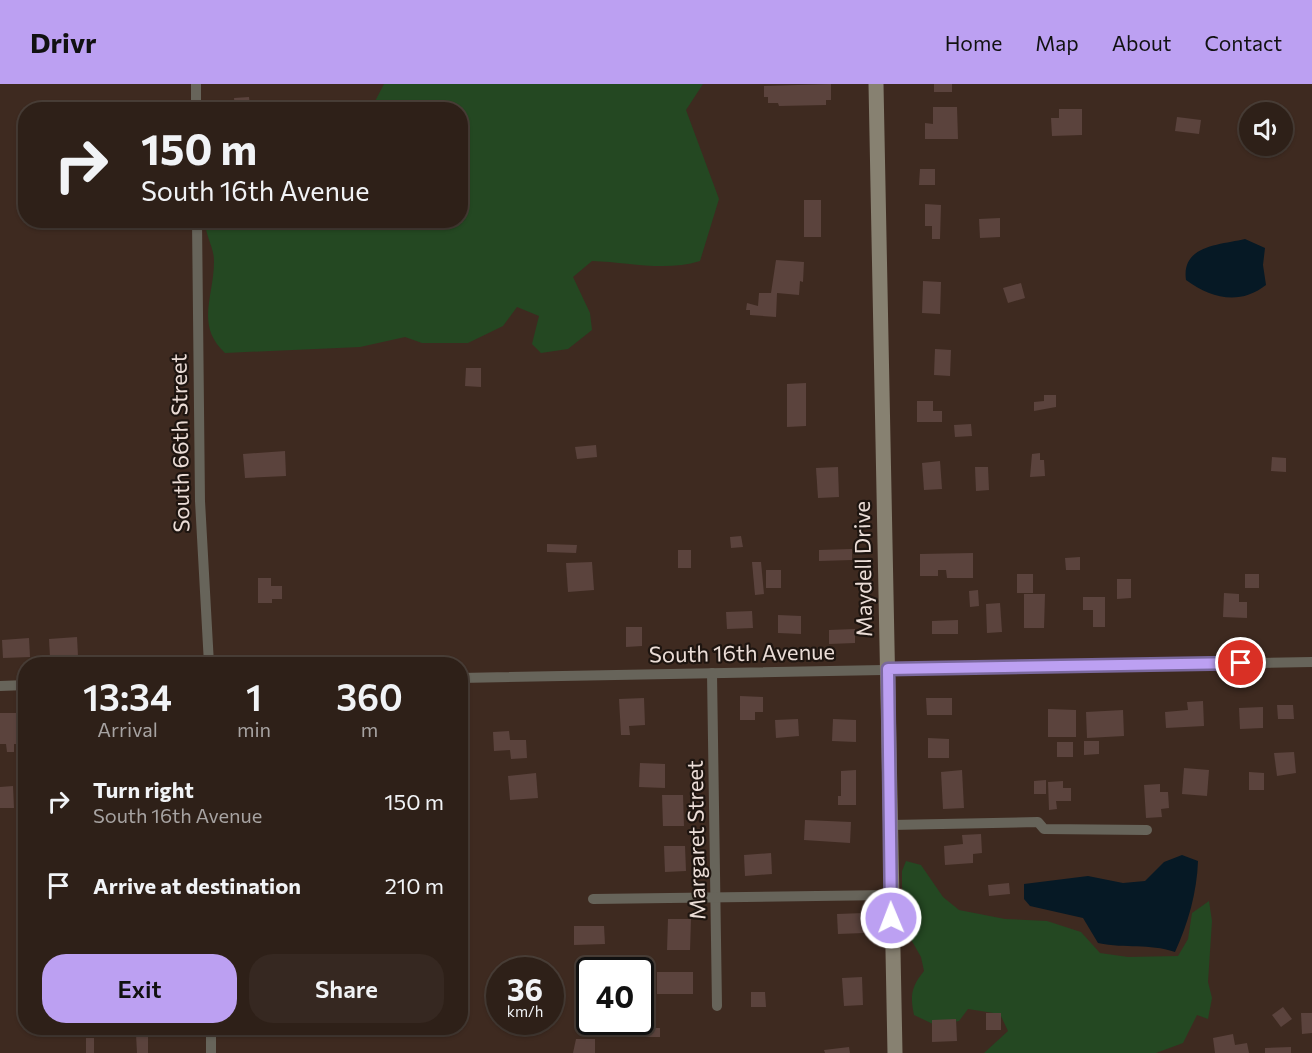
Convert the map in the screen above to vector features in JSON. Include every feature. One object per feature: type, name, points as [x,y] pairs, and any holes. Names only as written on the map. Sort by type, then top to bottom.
[{"type":"street","points":[[196,84],[196,102]]},
{"type":"street","name":"Maydell Drive","points":[[876,84],[891,825],[890,895],[895,1053]]},
{"type":"street","name":"South 66th Street","points":[[197,228],[200,501],[209,657]]},
{"type":"street","name":"South 16th Avenue","points":[[468,678],[1312,662]]},
{"type":"street","name":"Margaret Street","points":[[712,673],[717,1006]]},
{"type":"street","points":[[0,686],[18,685]]},
{"type":"street","points":[[891,825],[1038,822],[1044,829],[1147,830]]},
{"type":"street","points":[[593,899],[717,895],[890,895]]},
{"type":"street","points":[[211,1035],[211,1053]]},
{"type":"green space","points":[[384,84],[703,84],[686,110],[719,199],[700,261],[660,266],[592,261],[573,277],[590,313],[592,330],[568,349],[541,353],[532,344],[539,316],[517,307],[503,326],[468,343],[422,343],[405,337],[360,347],[225,353],[216,342],[208,321],[214,261],[206,228],[468,228],[468,102],[375,102]]},
{"type":"green space","points":[[906,861],[921,865],[943,897],[959,910],[1005,919],[1047,921],[1081,932],[1100,953],[1128,957],[1178,956],[1188,939],[1192,913],[1209,901],[1212,921],[1208,982],[1212,998],[1208,1019],[1197,1015],[1183,1043],[1156,1053],[984,1053],[1008,1031],[1000,1014],[968,1009],[959,1021],[935,1025],[914,1015],[913,992],[916,982],[924,971],[921,957],[909,936],[902,886],[902,871]]},
{"type":"water","points":[[1245,239],[1265,248],[1263,265],[1266,285],[1256,292],[1246,296],[1225,297],[1205,291],[1186,280],[1186,268],[1196,253],[1214,245]]},
{"type":"water","points":[[1182,855],[1198,861],[1191,908],[1175,952],[1165,949],[1098,943],[1083,918],[1030,906],[1024,899],[1024,884],[1088,876],[1123,883],[1145,881],[1164,862]]},
{"type":"building","points":[[831,84],[831,100],[826,100],[826,105],[779,106],[778,103],[768,103],[768,97],[764,97],[764,86]]},
{"type":"building","points":[[934,84],[952,84],[952,92],[934,92]]},
{"type":"building","points":[[249,97],[250,102],[234,102],[234,98]]},
{"type":"building","points":[[933,107],[957,107],[958,139],[925,139],[925,123],[933,124]]},
{"type":"building","points":[[1059,109],[1082,109],[1082,135],[1052,136],[1051,118],[1059,118]]},
{"type":"building","points":[[1177,117],[1201,120],[1199,134],[1175,131]]},
{"type":"building","points":[[920,169],[935,169],[935,185],[919,185]]},
{"type":"building","points":[[804,200],[821,200],[821,237],[804,237]]},
{"type":"building","points":[[925,204],[941,205],[940,239],[932,239],[932,226],[925,226]]},
{"type":"building","points":[[1000,218],[1000,237],[980,238],[979,219]]},
{"type":"building","points":[[776,260],[804,262],[803,282],[800,281],[799,295],[777,293],[776,317],[750,315],[750,310],[746,310],[747,303],[758,306],[759,293],[771,293]]},
{"type":"building","points":[[923,281],[941,282],[940,314],[922,313]]},
{"type":"building","points":[[1021,283],[1025,298],[1008,303],[1003,288]]},
{"type":"building","points":[[935,349],[951,350],[950,376],[934,375]]},
{"type":"building","points":[[466,368],[481,368],[481,387],[465,386]]},
{"type":"building","points":[[806,383],[806,426],[787,427],[787,384]]},
{"type":"building","points":[[1044,395],[1056,395],[1056,407],[1034,411],[1034,402],[1044,401]]},
{"type":"building","points":[[917,401],[933,401],[933,411],[942,411],[942,422],[917,422]]},
{"type":"building","points":[[971,424],[972,436],[955,437],[954,425]]},
{"type":"building","points":[[596,445],[597,457],[577,459],[575,447]]},
{"type":"building","points":[[285,451],[286,476],[245,478],[243,454]]},
{"type":"building","points":[[1040,453],[1040,460],[1044,460],[1045,476],[1030,477],[1032,454]]},
{"type":"building","points":[[1272,457],[1286,458],[1286,472],[1271,471]]},
{"type":"building","points":[[940,461],[942,489],[924,490],[922,463]]},
{"type":"building","points":[[838,467],[839,497],[818,498],[816,468]]},
{"type":"building","points":[[975,467],[988,467],[989,490],[976,491]]},
{"type":"building","points":[[741,536],[743,547],[731,548],[730,537]]},
{"type":"building","points":[[547,544],[577,545],[576,553],[547,552]]},
{"type":"building","points":[[852,549],[852,560],[819,561],[819,550]]},
{"type":"building","points":[[678,550],[691,550],[691,568],[678,568]]},
{"type":"building","points":[[973,553],[973,578],[947,578],[946,570],[938,570],[938,576],[920,576],[920,554]]},
{"type":"building","points":[[1080,557],[1080,570],[1066,570],[1065,558]]},
{"type":"building","points":[[592,562],[594,590],[568,592],[566,563]]},
{"type":"building","points":[[752,562],[761,562],[764,594],[755,595]]},
{"type":"building","points":[[766,570],[781,570],[781,588],[766,588]]},
{"type":"building","points":[[1017,574],[1033,574],[1033,593],[1017,593]]},
{"type":"building","points":[[1245,574],[1259,574],[1259,588],[1245,588]]},
{"type":"building","points":[[258,578],[271,578],[271,586],[282,586],[282,599],[272,599],[272,603],[258,603]]},
{"type":"building","points":[[1117,579],[1131,579],[1131,598],[1117,599]]},
{"type":"building","points":[[978,590],[979,606],[970,607],[969,591]]},
{"type":"building","points":[[1224,593],[1239,594],[1239,602],[1247,602],[1247,618],[1223,617]]},
{"type":"building","points":[[1024,594],[1045,594],[1044,628],[1024,628]]},
{"type":"building","points":[[1083,597],[1105,597],[1105,627],[1093,627],[1093,610],[1083,610]]},
{"type":"building","points":[[1000,603],[1002,632],[987,633],[986,604]]},
{"type":"building","points":[[752,611],[753,628],[727,629],[726,612]]},
{"type":"building","points":[[778,615],[801,616],[801,634],[778,633]]},
{"type":"building","points":[[958,620],[958,634],[932,634],[932,621]]},
{"type":"building","points":[[626,627],[642,627],[642,646],[626,647]]},
{"type":"building","points":[[855,629],[855,643],[829,644],[829,630]]},
{"type":"building","points":[[77,637],[78,656],[50,657],[49,639]]},
{"type":"building","points":[[29,638],[30,657],[3,658],[2,640]]},
{"type":"building","points":[[740,696],[763,697],[763,712],[755,712],[755,720],[740,720]]},
{"type":"building","points":[[644,698],[645,725],[629,726],[630,735],[621,735],[619,699]]},
{"type":"building","points":[[926,698],[952,698],[952,715],[927,715]]},
{"type":"building","points":[[1203,701],[1204,726],[1166,728],[1165,712],[1188,710],[1187,702]]},
{"type":"building","points":[[1277,705],[1293,705],[1294,719],[1278,719]]},
{"type":"building","points":[[1263,707],[1263,728],[1240,729],[1239,708]]},
{"type":"building","points":[[1048,709],[1076,710],[1076,737],[1048,737]]},
{"type":"building","points":[[1123,710],[1124,736],[1087,738],[1086,712]]},
{"type":"building","points":[[0,713],[18,713],[18,744],[14,744],[14,752],[7,752],[6,744],[0,744]]},
{"type":"building","points":[[798,719],[799,736],[776,738],[775,720]]},
{"type":"building","points":[[833,719],[856,720],[856,742],[832,741]]},
{"type":"building","points":[[509,731],[510,740],[526,740],[527,758],[511,759],[510,750],[494,751],[493,732]]},
{"type":"building","points":[[928,738],[949,739],[949,758],[928,758]]},
{"type":"building","points":[[1084,741],[1099,741],[1099,754],[1084,755]]},
{"type":"building","points":[[1057,742],[1073,742],[1073,757],[1057,757]]},
{"type":"building","points":[[1294,752],[1296,773],[1277,776],[1274,753]]},
{"type":"building","points":[[640,763],[665,764],[665,788],[639,787]]},
{"type":"building","points":[[1184,768],[1209,770],[1207,796],[1182,794]]},
{"type":"building","points":[[856,770],[856,805],[838,805],[838,796],[841,796],[841,771]]},
{"type":"building","points":[[962,770],[964,808],[943,809],[941,772]]},
{"type":"building","points":[[1249,772],[1264,773],[1264,790],[1249,790]]},
{"type":"building","points":[[536,773],[538,798],[510,800],[508,776]]},
{"type":"building","points":[[1046,780],[1046,794],[1034,794],[1034,781]]},
{"type":"building","points":[[1063,781],[1063,788],[1071,788],[1071,801],[1056,801],[1057,809],[1049,810],[1048,782]]},
{"type":"building","points":[[1160,784],[1160,792],[1168,792],[1169,808],[1161,809],[1162,817],[1146,818],[1144,785]]},
{"type":"building","points":[[13,786],[14,808],[0,808],[0,787]]},
{"type":"building","points":[[662,795],[683,795],[684,826],[663,826]]},
{"type":"building","points":[[805,820],[851,822],[850,843],[804,840]]},
{"type":"building","points":[[981,834],[982,853],[973,854],[973,863],[945,865],[944,846],[963,844],[962,835]]},
{"type":"building","points":[[664,846],[685,846],[686,871],[665,872]]},
{"type":"building","points":[[771,853],[772,874],[745,876],[744,855]]},
{"type":"building","points":[[1009,883],[1010,894],[989,896],[988,885]]},
{"type":"building","points":[[864,913],[864,933],[838,934],[837,914]]},
{"type":"building","points":[[668,919],[691,919],[690,950],[667,950]]},
{"type":"building","points":[[574,926],[604,926],[605,944],[574,945]]},
{"type":"building","points":[[657,972],[693,972],[693,994],[657,994]]},
{"type":"building","points":[[862,977],[863,1005],[844,1006],[842,978]]},
{"type":"building","points":[[751,992],[765,992],[766,1007],[751,1007]]},
{"type":"building","points":[[1283,1007],[1292,1019],[1281,1027],[1272,1015]]},
{"type":"building","points":[[986,1013],[1001,1013],[1001,1030],[986,1030]]},
{"type":"building","points":[[1301,1013],[1312,1013],[1312,1033],[1302,1034]]},
{"type":"building","points":[[956,1019],[957,1041],[932,1042],[932,1020]]},
{"type":"building","points":[[654,1028],[660,1028],[660,1037],[639,1037],[639,1035],[654,1035]]},
{"type":"building","points":[[1233,1034],[1235,1045],[1247,1043],[1249,1053],[1215,1053],[1213,1038]]},
{"type":"building","points":[[136,1035],[148,1035],[148,1053],[137,1053]]},
{"type":"building","points":[[86,1038],[94,1038],[94,1053],[86,1053]]},
{"type":"building","points":[[576,1039],[595,1039],[595,1053],[573,1053]]},
{"type":"building","points":[[849,1047],[850,1053],[825,1053],[824,1050]]},
{"type":"building","points":[[1291,1047],[1291,1053],[1265,1053],[1265,1048]]},
{"type":"route","points":[[891,918],[888,669],[1241,663]]}]
